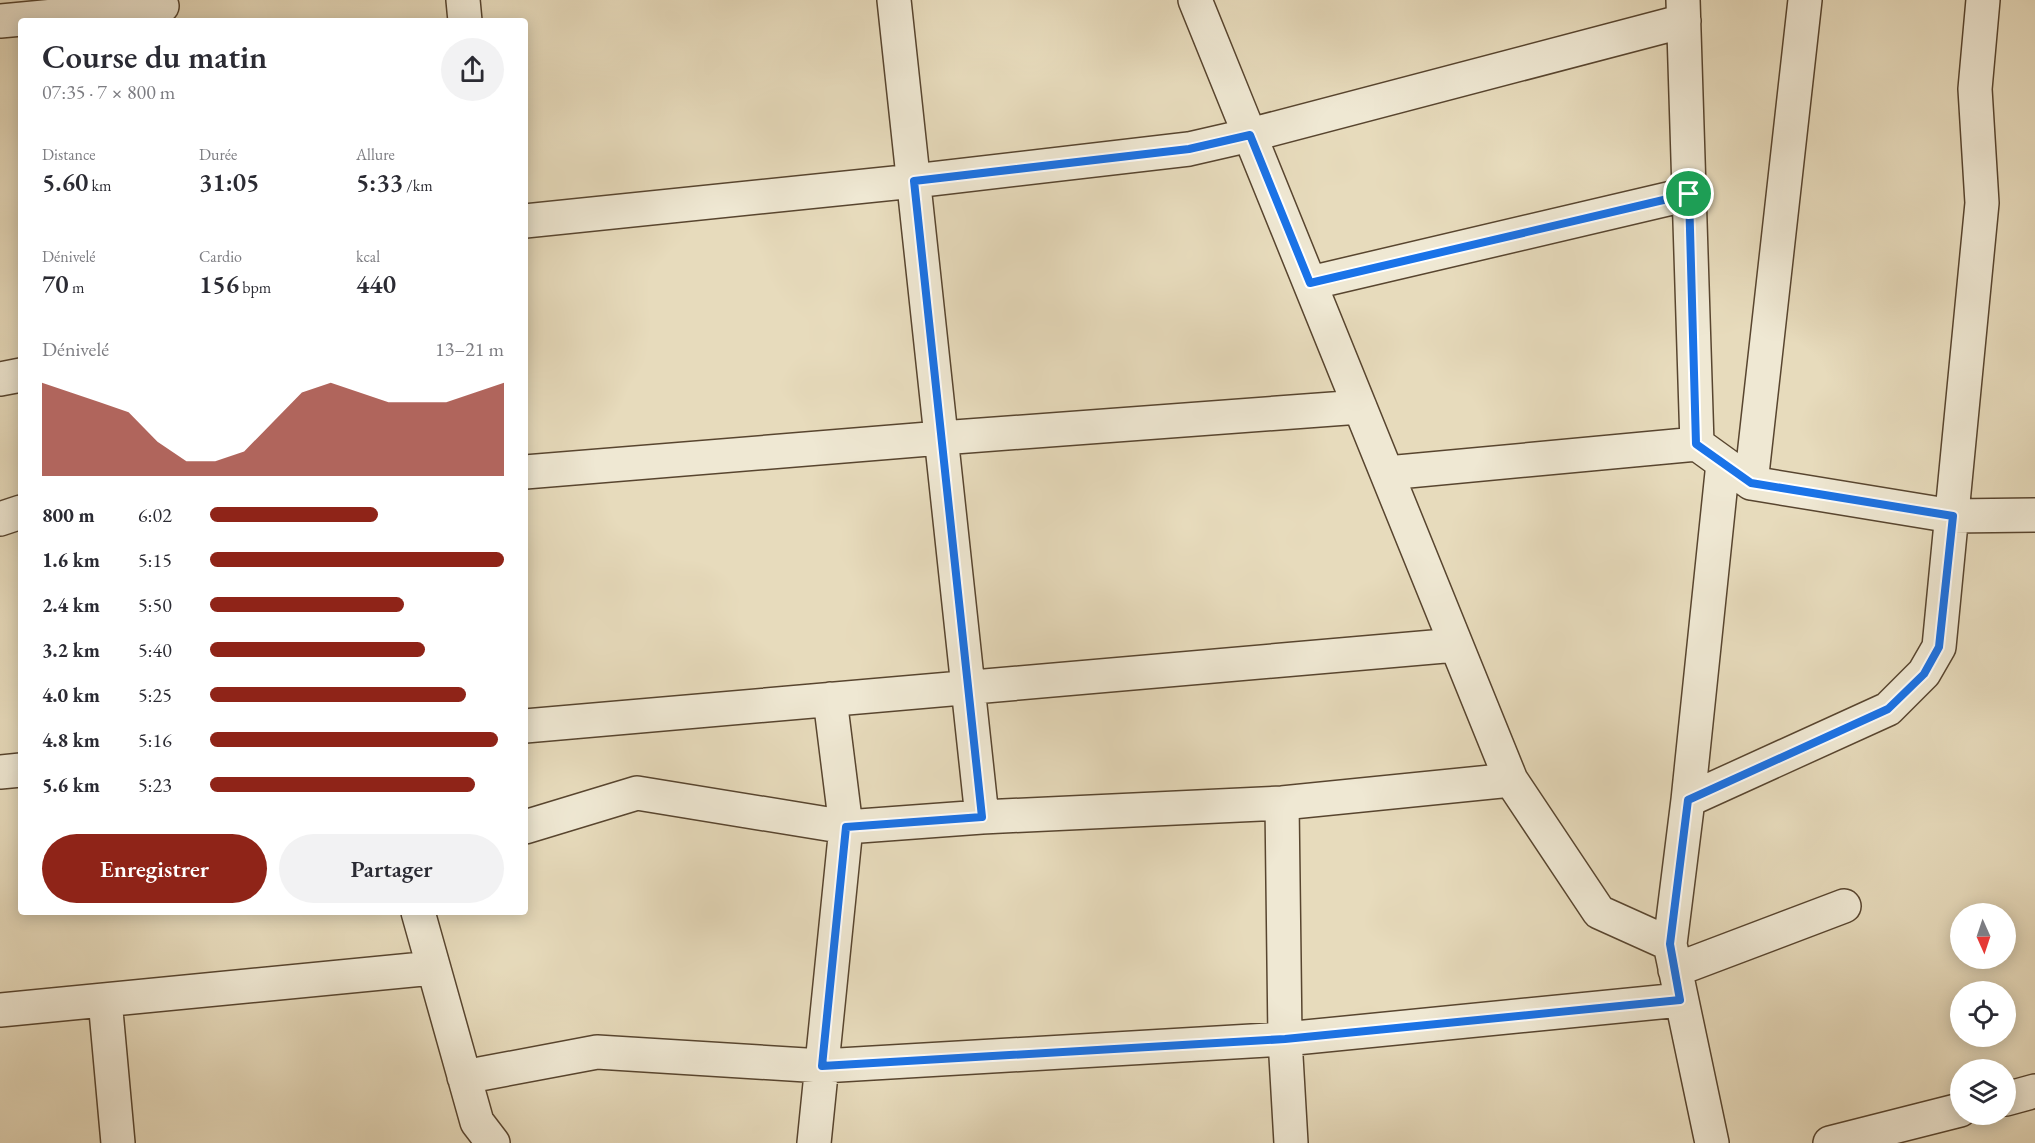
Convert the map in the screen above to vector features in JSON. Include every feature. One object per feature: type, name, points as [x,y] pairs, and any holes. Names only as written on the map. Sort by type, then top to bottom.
[{"type":"street","points":[[464,0],[465,18]]},
{"type":"street","points":[[894,0],[982,817]]},
{"type":"street","points":[[1195,0],[1511,780],[1599,912],[1675,971]]},
{"type":"street","points":[[1751,483],[1805,0]]},
{"type":"street","points":[[1688,800],[1888,709],[1924,674],[1939,647],[1982,203],[1975,89],[1983,0]]},
{"type":"street","points":[[41,18],[163,9]]},
{"type":"street","points":[[528,221],[914,181],[1189,149],[1250,135],[1683,10],[1696,444]]},
{"type":"street","points":[[0,21],[18,20]]},
{"type":"street","points":[[1310,283],[1689,194]]},
{"type":"street","points":[[0,379],[18,376]]},
{"type":"street","points":[[528,472],[1360,407]]},
{"type":"street","points":[[1387,473],[1696,444],[1751,483],[1953,516],[2035,515]]},
{"type":"street","points":[[1712,1143],[1675,971],[1688,800],[1723,463]]},
{"type":"street","points":[[0,519],[18,513]]},
{"type":"street","points":[[528,722],[830,699],[1456,645]]},
{"type":"street","points":[[814,1143],[846,827],[830,699]]},
{"type":"street","points":[[0,772],[18,770]]},
{"type":"street","points":[[528,826],[637,793],[846,827],[982,817],[1282,803],[1511,780]]},
{"type":"street","points":[[1282,803],[1285,1039],[1292,1143]]},
{"type":"street","points":[[464,1077],[597,1052],[822,1066],[1285,1039],[1675,971],[1844,906]]},
{"type":"street","points":[[419,915],[481,1136]]},
{"type":"street","points":[[0,1010],[433,968]]},
{"type":"street","points":[[105,1000],[118,1143]]},
{"type":"street","points":[[2016,1096],[2035,1091]]},
{"type":"street","points":[[1830,1143],[1950,1113]]},
{"type":"route","points":[[1250,135],[1310,283],[1689,194],[1696,444],[1751,483],[1953,516],[1939,647],[1924,674],[1888,709],[1688,800],[1670,944],[1680,1000],[1285,1039],[822,1066],[846,827],[982,817],[914,181],[1189,149],[1250,135]]}]
